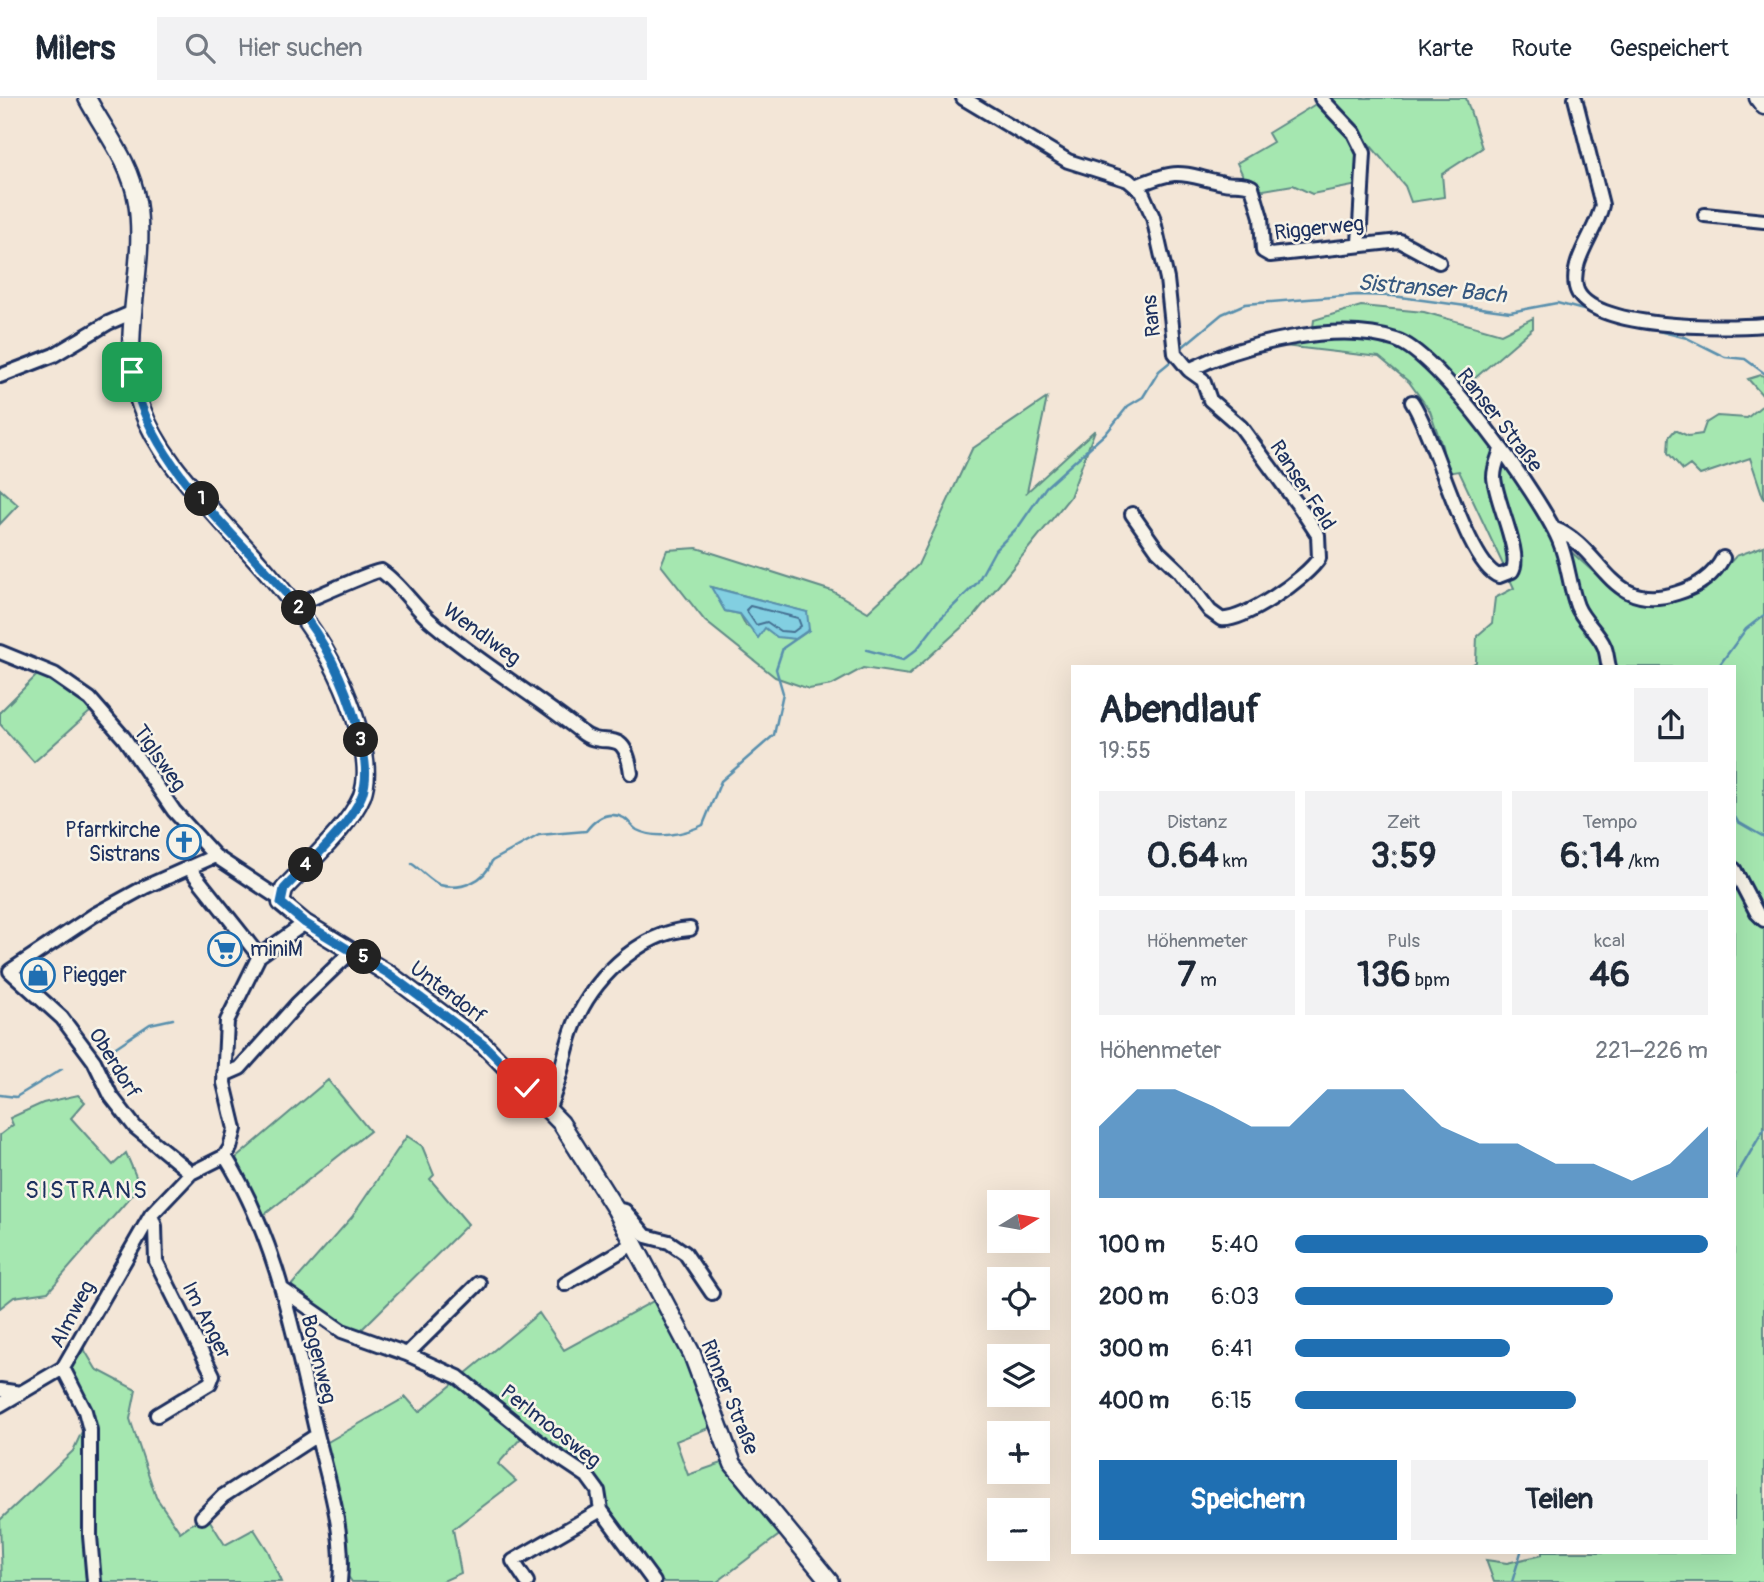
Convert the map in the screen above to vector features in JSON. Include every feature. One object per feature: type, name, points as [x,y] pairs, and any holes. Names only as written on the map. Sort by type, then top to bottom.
[{"type":"main road","points":[[87,98],[123,159],[138,202],[139,233],[131,313],[134,383],[151,432],[177,471],[296,605],[319,637],[340,677],[360,738],[366,779],[356,807],[284,889],[280,899]]},
{"type":"main road","points":[[1758,98],[1764,106]]},
{"type":"main road","name":"Unterdorf","points":[[280,899],[284,907],[305,923],[389,974],[484,1045],[548,1109],[575,1141],[634,1244]]},
{"type":"main road","name":"Rinner Straße","points":[[634,1244],[698,1366],[733,1464],[830,1582]]},
{"type":"street","points":[[962,98],[1079,167],[1118,177],[1136,186]]},
{"type":"street","points":[[1321,98],[1354,133],[1364,153],[1359,243]]},
{"type":"street","points":[[1575,98],[1602,205],[1582,256],[1576,279],[1579,293],[1589,303],[1614,314],[1675,327],[1759,326]]},
{"type":"street","name":"Riggerweg","points":[[1136,186],[1175,172],[1252,187],[1261,217],[1261,246],[1266,253],[1282,255],[1359,243],[1400,241],[1440,262]]},
{"type":"street","name":"Rans","points":[[1136,186],[1149,204],[1156,228],[1167,279],[1175,353],[1189,370]]},
{"type":"street","points":[[1705,215],[1764,221]]},
{"type":"street","points":[[0,376],[54,355],[108,323],[131,313]]},
{"type":"street","name":"Ranser Straße","points":[[1189,370],[1215,357],[1295,337],[1344,333],[1400,341],[1449,385],[1535,495],[1553,528],[1570,576],[1577,606],[1604,646],[1609,665]]},
{"type":"street","name":"Ranser Feld","points":[[1132,514],[1158,551],[1179,571],[1210,611],[1221,619],[1243,616],[1307,572],[1319,558],[1320,540],[1314,528],[1241,427],[1210,400],[1203,380],[1189,370]]},
{"type":"street","points":[[1412,402],[1425,424],[1472,542],[1488,571],[1499,576],[1512,571],[1516,561],[1494,479],[1501,450]]},
{"type":"street","points":[[1553,528],[1573,538],[1612,581],[1635,595],[1657,597],[1690,589],[1706,579],[1723,558]]},
{"type":"street","name":"Wendlweg","points":[[296,605],[340,589],[373,571],[381,571],[435,625],[535,696],[584,735],[619,743],[627,752],[631,773]]},
{"type":"street","name":"Tiglsweg","points":[[0,652],[54,674],[90,699],[124,738],[173,811],[215,856],[280,899]]},
{"type":"street","points":[[5,970],[86,919],[146,887],[215,856]]},
{"type":"street","points":[[190,869],[259,956]]},
{"type":"street","points":[[1736,873],[1760,916]]},
{"type":"street","points":[[151,1215],[191,1172],[225,1156],[233,1143],[235,1129],[224,1075],[229,1014],[245,990],[259,956],[305,923]]},
{"type":"street","points":[[548,1109],[557,1087],[573,1028],[598,984],[647,943],[671,931],[691,929]]},
{"type":"street","points":[[224,1075],[240,1068],[297,1004],[352,951]]},
{"type":"street","name":"Oberdorf","points":[[5,970],[53,1007],[94,1061],[102,1083],[126,1117],[141,1133],[191,1172]]},
{"type":"street","name":"Bogenweg","points":[[225,1156],[253,1204],[282,1289],[339,1535],[342,1580]]},
{"type":"street","points":[[616,1210],[625,1211],[646,1236],[680,1249],[712,1293]]},
{"type":"street","name":"Almweg","points":[[0,1405],[63,1368],[151,1215]]},
{"type":"street","name":"Im Anger","points":[[151,1215],[155,1226],[156,1261],[213,1375],[210,1383],[157,1415]]},
{"type":"street","points":[[565,1284],[634,1244]]},
{"type":"street","points":[[407,1354],[479,1283]]},
{"type":"street","name":"Perlmoosweg","points":[[282,1289],[342,1331],[407,1354],[458,1377],[587,1476],[598,1491],[601,1510],[654,1582]]},
{"type":"street","points":[[63,1368],[85,1411],[90,1430],[90,1536],[94,1582]]},
{"type":"street","points":[[0,1390],[21,1393]]},
{"type":"street","points":[[202,1517],[223,1496],[317,1435]]},
{"type":"street","points":[[527,1582],[513,1561],[601,1510]]},
{"type":"green space","points":[[1330,98],[1466,98],[1482,148],[1442,174],[1444,197],[1411,202],[1405,186]]},
{"type":"green space","points":[[1319,102],[1350,139],[1357,159],[1358,185],[1312,194],[1293,185],[1258,191],[1244,178],[1237,163],[1273,142],[1268,133]]},
{"type":"green space","points":[[1361,306],[1424,312],[1501,334],[1533,318],[1533,328],[1474,379],[1449,390],[1494,445],[1544,527],[1622,598],[1654,603],[1682,599],[1705,590],[1736,556],[1764,546],[1764,1582],[1494,1582],[1486,1560],[1507,1563],[1542,1554],[1736,1554],[1736,665],[1472,665],[1476,662],[1477,636],[1492,623],[1495,598],[1514,588],[1459,471],[1447,473],[1442,446],[1430,411],[1409,382],[1379,357],[1284,346],[1311,342],[1314,320]]},
{"type":"green space","points":[[1764,376],[1764,397],[1748,379]]},
{"type":"green space","points":[[1047,398],[1027,492],[1095,430],[1070,497],[973,617],[909,675],[863,668],[832,685],[809,689],[775,677],[705,621],[661,565],[667,550],[697,548],[832,591],[868,612],[918,565],[972,449]],"holes":[[[712,587],[806,612],[765,628],[746,626],[740,614],[725,611]]]},
{"type":"green space","points":[[1764,404],[1764,500],[1750,458],[1700,475],[1690,465],[1683,470],[1668,453],[1669,437],[1675,430],[1688,436],[1702,434],[1706,423],[1717,416],[1747,418]]},
{"type":"green space","points":[[0,489],[18,505],[0,524]]},
{"type":"green space","points":[[39,673],[76,694],[91,711],[34,762],[0,724],[0,712]]},
{"type":"green space","points":[[328,1080],[370,1131],[264,1215],[236,1158]]},
{"type":"green space","points":[[78,1095],[85,1102],[71,1118],[113,1165],[126,1153],[140,1186],[48,1292],[14,1297],[0,1308],[0,1135],[13,1125],[10,1118],[43,1103]]},
{"type":"green space","points":[[407,1136],[422,1146],[434,1175],[430,1179],[468,1224],[358,1333],[334,1324],[289,1288],[352,1217]]},
{"type":"green space","points":[[655,1300],[695,1374],[711,1427],[676,1441],[688,1475],[725,1462],[736,1482],[782,1533],[717,1582],[658,1582],[607,1512],[603,1493],[529,1429],[498,1464],[516,1481],[453,1529],[461,1573],[441,1582],[352,1582],[345,1572],[345,1537],[326,1443],[406,1397],[419,1412],[539,1313],[564,1350]]},
{"type":"green space","points":[[84,1349],[96,1369],[136,1390],[130,1419],[156,1497],[180,1532],[197,1520],[210,1521],[225,1545],[254,1529],[268,1551],[281,1582],[2,1582],[0,1520],[73,1451],[90,1414],[71,1368]]},
{"type":"water","points":[[711,587],[807,612],[809,630],[796,639],[777,637],[765,628],[758,638],[740,614],[725,611]]},
{"type":"waterway","name":"Sistranser Bach","points":[[1180,349],[1222,314],[1245,304],[1357,295],[1393,296],[1510,312],[1557,303],[1595,313]]},
{"type":"waterway","name":"Sistranser Bach","points":[[1642,327],[1687,338],[1725,357],[1745,359],[1764,373]]},
{"type":"waterway","name":"Sistranser Bach","points":[[867,650],[903,660],[917,649],[940,619],[977,583],[995,550],[1019,526],[1046,487],[1108,431],[1128,406],[1143,397],[1159,371],[1170,362]]},
{"type":"waterway","points":[[1719,665],[1746,629],[1764,615]]},
{"type":"waterway","name":"Sistranser Bach","points":[[412,864],[440,885],[456,887],[478,879],[492,861],[539,835],[586,831],[593,823],[607,815],[624,818],[637,830],[653,835],[679,833],[703,825],[721,781],[774,735],[783,693],[776,669],[783,648],[809,630]]},
{"type":"waterway","points":[[1736,818],[1764,837]]},
{"type":"waterway","name":"Sistranser Bach","points":[[107,1053],[150,1024],[173,1019]]},
{"type":"waterway","name":"Sistranser Bach","points":[[0,1095],[16,1097],[62,1069]]},
{"type":"waterway","points":[[1736,1177],[1764,1129]]},
{"type":"waterway","points":[[1512,1582],[1520,1554]]},
{"type":"place","name":"Pfarrkirche Sistrans","points":[[184,842]]},
{"type":"place","name":"miniM","points":[[225,949]]},
{"type":"place","name":"Piegger","points":[[38,975]]},
{"type":"district","name":"SISTRANS","points":[[87,1190]]},
{"type":"route","points":[[132,372],[135,390],[151,432],[188,483],[310,623],[340,677],[357,726],[366,772],[361,798],[350,815],[284,889],[280,895],[281,903],[305,923],[369,960],[454,1026],[484,1045],[527,1088]]}]
